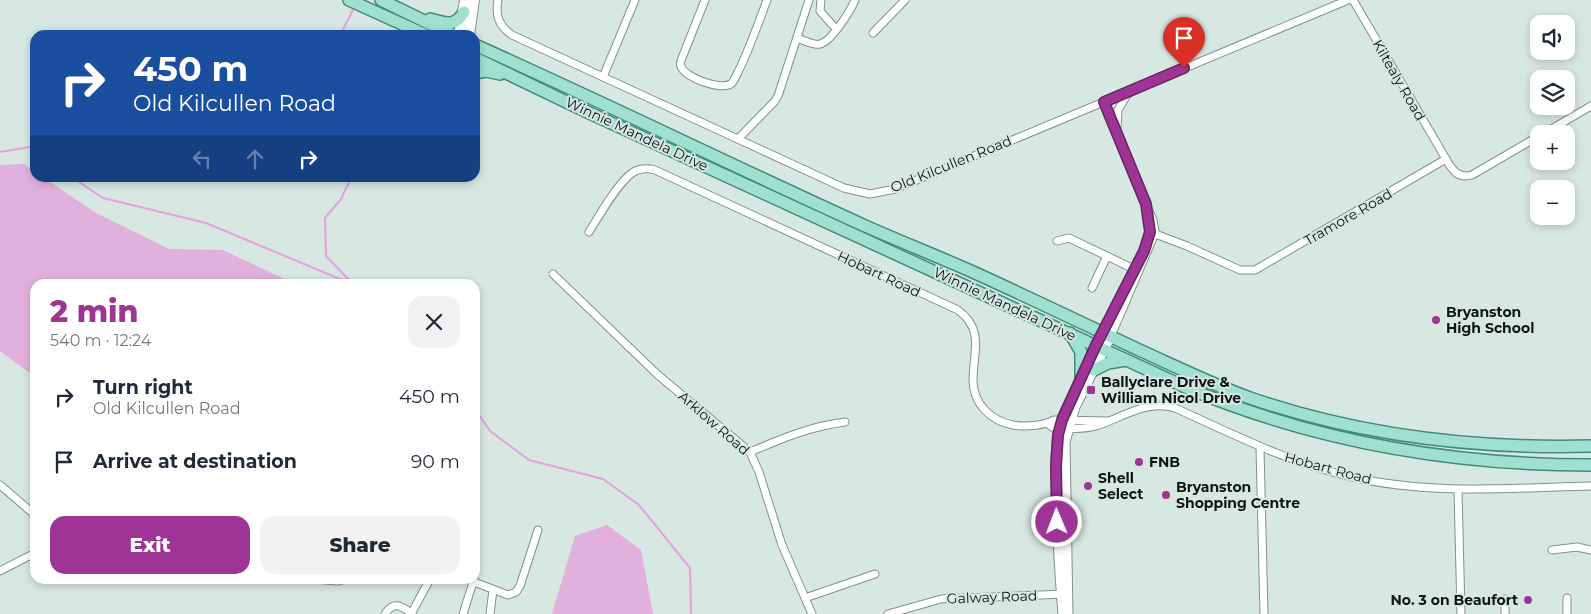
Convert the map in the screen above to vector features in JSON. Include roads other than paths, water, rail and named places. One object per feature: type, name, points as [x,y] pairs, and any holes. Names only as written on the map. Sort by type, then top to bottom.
[{"type":"main road","points":[[381,0],[443,30]]},
{"type":"main road","points":[[470,30],[474,0]]},
{"type":"main road","points":[[352,2],[415,30]]},
{"type":"main road","points":[[400,9],[448,24],[456,21],[464,6]]},
{"type":"main road","points":[[460,30],[464,6]]},
{"type":"main road","name":"Winnie Mandela Drive","points":[[480,47],[862,224],[971,271],[1184,371],[1245,396],[1338,423],[1398,434],[1472,444],[1548,447],[1591,446]]},
{"type":"main road","name":"Winnie Mandela Drive","points":[[480,60],[1185,387],[1242,409],[1379,446],[1502,463],[1591,465]]},
{"type":"main road","points":[[480,72],[486,71],[512,76]]},
{"type":"main road","points":[[1070,333],[1081,352],[1081,377]]},
{"type":"main road","points":[[1094,370],[1108,363],[1126,360]]},
{"type":"street","name":"Old Kilcullen Road","points":[[498,0],[497,17],[502,27],[508,32],[844,188],[870,194],[895,189],[1348,0]]},
{"type":"street","points":[[603,77],[635,0]]},
{"type":"street","points":[[705,0],[680,66],[691,76],[713,85],[724,87],[730,85],[734,79],[767,0]]},
{"type":"street","points":[[738,139],[778,96],[809,0]]},
{"type":"street","points":[[821,0],[820,8],[822,14],[836,29]]},
{"type":"street","points":[[797,38],[817,45],[820,44],[847,16],[855,0]]},
{"type":"street","name":"Kiltealy Road","points":[[1353,0],[1456,173],[1461,176],[1468,176],[1478,172],[1530,141]]},
{"type":"street","points":[[873,33],[900,2]]},
{"type":"street","points":[[1117,133],[1118,110],[1130,90]]},
{"type":"street","points":[[1104,102],[1146,204],[1152,233],[1145,260],[1106,334]]},
{"type":"street","points":[[1558,125],[1591,106]]},
{"type":"street","name":"Tramore Road","points":[[1152,233],[1187,246],[1235,268],[1250,271],[1259,269],[1446,159]]},
{"type":"street","name":"Hobart Road","points":[[588,232],[622,183],[632,173],[650,169],[670,177],[958,310],[966,318],[975,334],[977,347],[973,381],[975,393],[981,406],[994,418],[1006,423],[1018,425],[1047,424],[1052,427],[1065,424],[1108,421],[1142,408],[1165,406],[1179,410],[1260,448],[1323,469],[1361,479],[1458,490],[1591,486]]},
{"type":"street","points":[[1068,614],[1064,594],[1056,466],[1065,424],[1081,377],[1100,347],[1152,233]]},
{"type":"street","points":[[1058,241],[1069,238],[1134,270]]},
{"type":"street","points":[[1092,288],[1107,256]]},
{"type":"street","name":"Arklow Road","points":[[553,274],[658,376],[750,452],[759,472],[782,545],[812,614]]},
{"type":"street","points":[[1065,424],[1094,370],[1100,347]]},
{"type":"street","points":[[750,452],[786,436],[824,425],[845,422]]},
{"type":"street","points":[[1260,448],[1264,614]]},
{"type":"street","points":[[0,485],[30,511]]},
{"type":"street","points":[[1458,490],[1461,614]]},
{"type":"street","points":[[480,583],[508,595],[516,592],[520,586],[538,530]]},
{"type":"street","points":[[1552,550],[1577,547],[1591,550]]},
{"type":"street","points":[[0,571],[30,556]]},
{"type":"street","points":[[805,598],[875,574]]},
{"type":"street","points":[[384,614],[392,606],[397,605],[403,607],[411,614],[427,584]]},
{"type":"street","points":[[463,614],[473,584]]},
{"type":"street","points":[[490,614],[493,590]]},
{"type":"street","points":[[1062,614],[1064,594]]},
{"type":"street","name":"Galway Road","points":[[888,614],[940,599],[1064,594]]},
{"type":"street","points":[[1505,598],[1506,614]]},
{"type":"street","points":[[1567,598],[1567,614]]},
{"type":"waterway","points":[[343,30],[354,8]]},
{"type":"waterway","points":[[0,152],[30,147]]},
{"type":"waterway","points":[[79,182],[103,198],[206,223],[340,279]]},
{"type":"waterway","points":[[348,279],[326,256],[325,218],[341,199],[349,182]]},
{"type":"waterway","points":[[480,416],[490,431],[529,460],[603,479],[639,505],[690,568],[691,614]]},
{"type":"place","name":"Bryanston High School","points":[[1436,320]]},
{"type":"place","name":"Ballyclare Drive & William Nicol Drive","points":[[1091,390]]},
{"type":"place","name":"FNB","points":[[1139,462]]},
{"type":"place","name":"Shell Select","points":[[1088,486]]},
{"type":"place","name":"Bryanston Shopping Centre","points":[[1166,495]]},
{"type":"place","name":"No. 3 on Beaufort","points":[[1528,600]]}]
